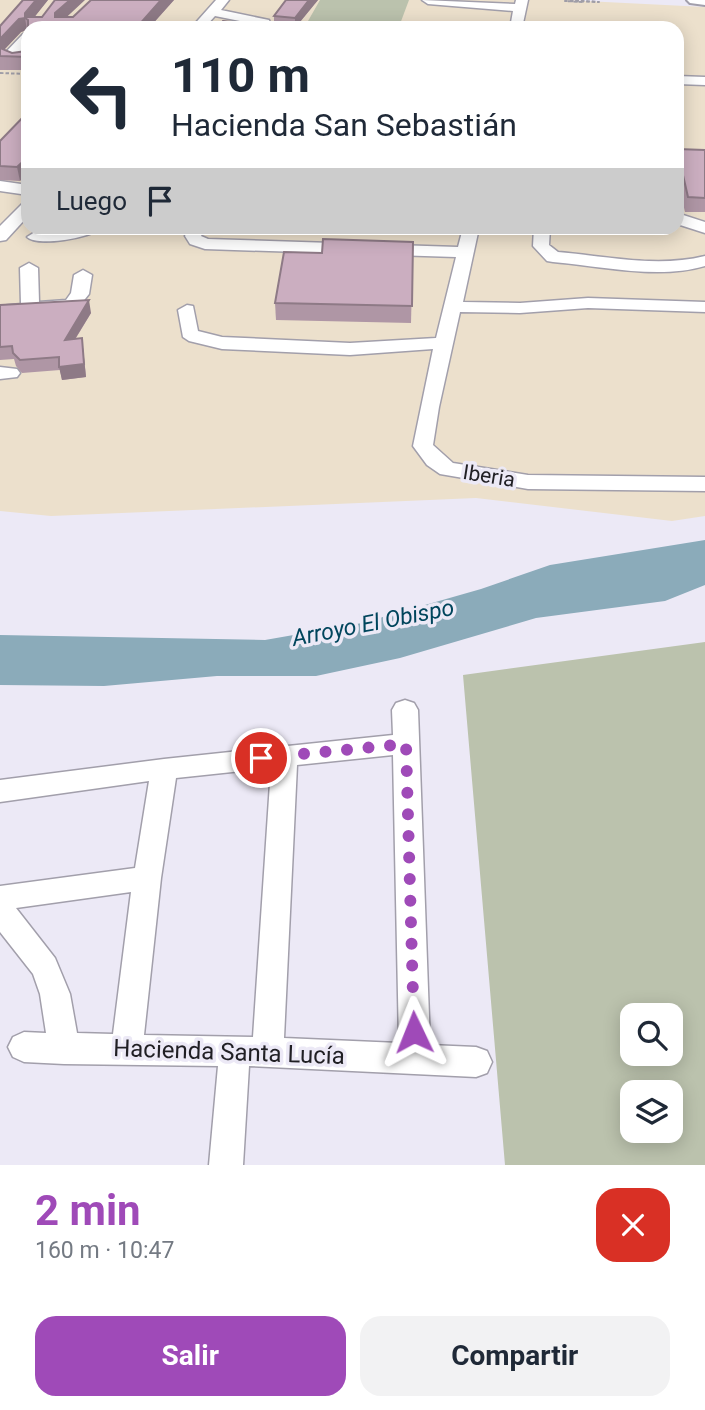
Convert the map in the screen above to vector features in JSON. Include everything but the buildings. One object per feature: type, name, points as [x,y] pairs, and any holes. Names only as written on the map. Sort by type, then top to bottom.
[{"type":"main road","points":[[695,0],[705,1]]},
{"type":"street","points":[[204,21],[223,0]]},
{"type":"street","points":[[428,1],[430,10],[450,13],[474,12],[485,2],[522,4],[518,21]]},
{"type":"street","points":[[214,12],[257,21]]},
{"type":"street","points":[[21,44],[9,57],[14,60],[21,59]]},
{"type":"street","points":[[684,80],[705,81]]},
{"type":"street","points":[[0,186],[21,189]]},
{"type":"street","points":[[0,236],[21,214]]},
{"type":"street","points":[[684,216],[705,216]]},
{"type":"street","points":[[684,219],[705,228]]},
{"type":"street","points":[[35,237],[56,235]]},
{"type":"street","points":[[194,235],[195,240],[205,244],[465,252]]},
{"type":"street","name":"Iberia","points":[[469,235],[429,407],[423,446],[434,460],[447,469],[528,482],[705,484]]},
{"type":"street","points":[[542,235],[541,246],[553,257],[661,267],[698,265],[705,261]]},
{"type":"street","points":[[29,268],[30,309]]},
{"type":"street","points":[[0,311],[63,308],[75,303],[80,294],[83,275]]},
{"type":"street","points":[[452,307],[520,309],[588,303],[705,307]]},
{"type":"street","points":[[187,310],[189,333],[222,343],[350,349],[444,342]]},
{"type":"street","points":[[405,710],[415,1058]]},
{"type":"street","points":[[0,791],[164,769],[406,744]]},
{"type":"street","points":[[268,1052],[285,755]]},
{"type":"street","points":[[127,1049],[147,878],[164,769]]},
{"type":"street","points":[[0,898],[147,878]]},
{"type":"street","points":[[0,910],[45,967],[55,994],[64,1049]]},
{"type":"street","name":"Hacienda Santa Lucía","points":[[24,1047],[268,1052],[476,1062]]},
{"type":"street","points":[[226,1165],[235,1051]]},
{"type":"path","points":[[570,0],[599,2],[565,1],[583,1]]},
{"type":"shaded area","points":[[0,0],[565,0],[705,7],[705,516],[672,521],[476,498],[51,516],[0,511]]},
{"type":"green space","points":[[320,0],[409,0],[401,21],[308,21]]},
{"type":"green space","points":[[705,642],[705,1165],[505,1165],[463,675]]},
{"type":"water","name":"Arroyo El Obispo","points":[[705,540],[705,585],[665,601],[536,618],[400,658],[316,676],[217,676],[104,686],[0,685],[0,635],[265,640],[362,623],[481,589],[550,565]]},
{"type":"route","points":[[261,758],[406,744],[414,1032]]}]
